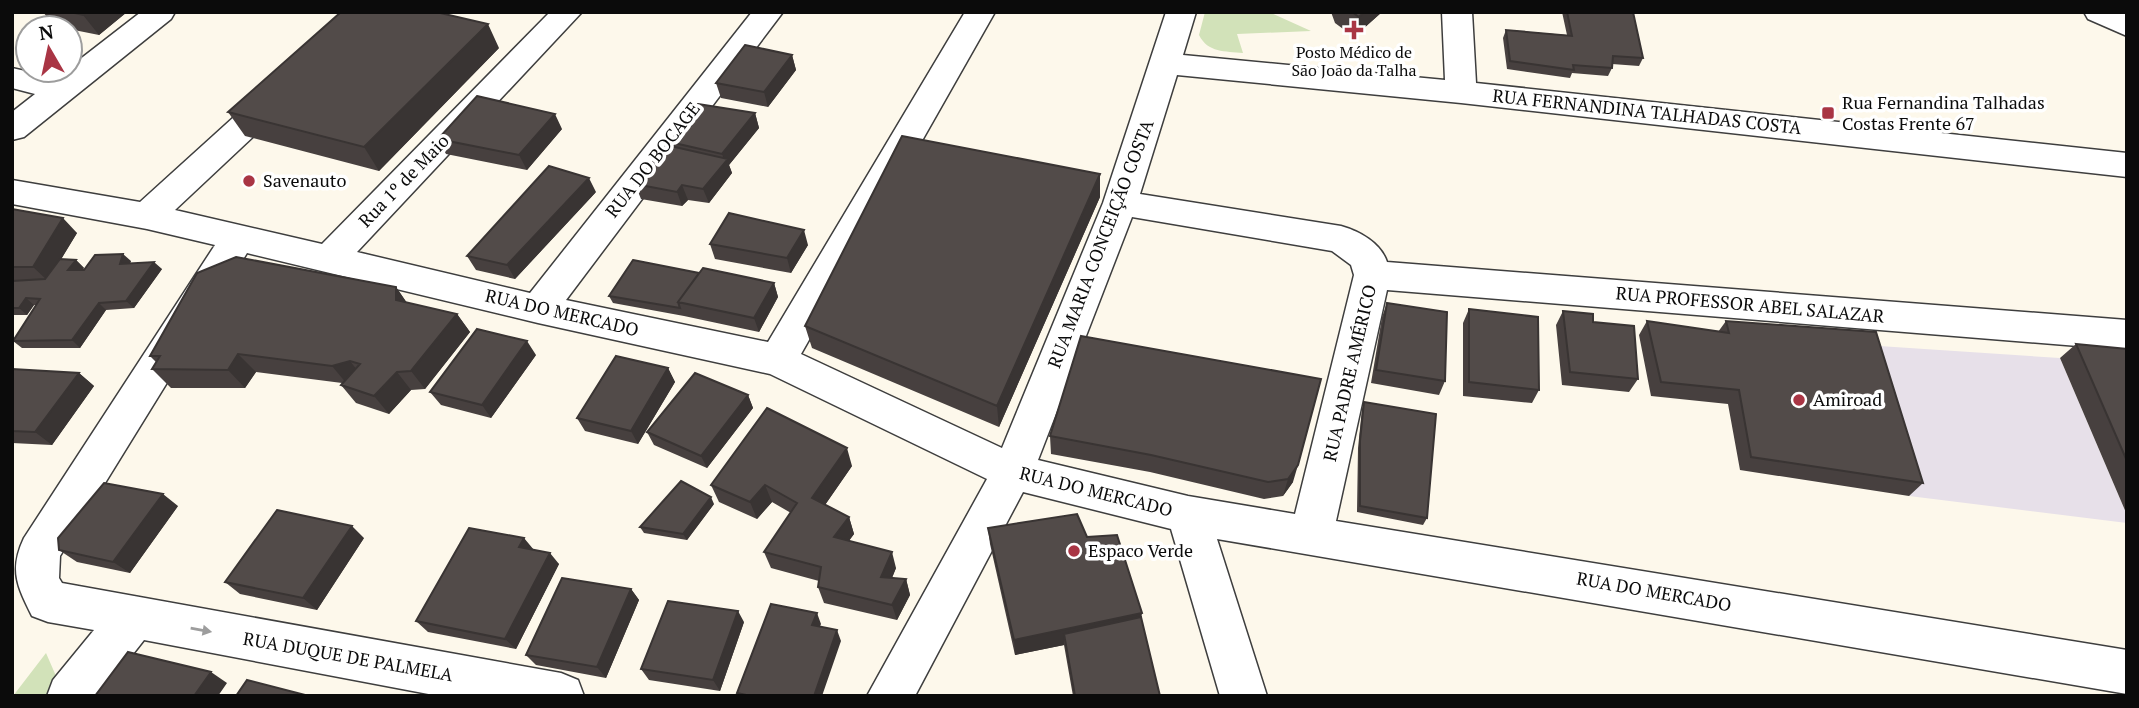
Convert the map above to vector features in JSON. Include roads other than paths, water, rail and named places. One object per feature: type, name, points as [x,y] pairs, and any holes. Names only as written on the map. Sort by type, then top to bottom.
[{"type":"street","points":[[12,129],[160,12]]},
{"type":"street","name":"Rua 1º de Maio","points":[[330,258],[566,12]]},
{"type":"street","name":"RUA DO BOCAGE","points":[[538,309],[768,12]]},
{"type":"street","points":[[778,360],[980,12]]},
{"type":"street","name":"RUA MARIA CONCEIÇÃO COSTA","points":[[890,696],[1013,472],[1120,203],[1181,12]]},
{"type":"street","points":[[1457,12],[1461,92]]},
{"type":"street","points":[[2099,12],[2127,27]]},
{"type":"street","name":"RUA FERNANDINA TALHADAS COSTA","points":[[1166,64],[1461,92],[2127,165]]},
{"type":"street","points":[[147,216],[297,77]]},
{"type":"street","points":[[12,78],[60,89]]},
{"type":"street","name":"RUA DO MERCADO","points":[[12,192],[147,216],[538,309],[778,360],[1013,472],[1188,515],[2127,672]]},
{"type":"street","name":"RUA PADRE AMÉRICO","points":[[1120,203],[1341,239],[1368,258],[1372,275],[1312,534]]},
{"type":"street","name":"RUA DUQUE DE PALMELA","points":[[238,238],[39,552],[37,581],[48,601],[561,696]]},
{"type":"street","name":"RUA PROFESSOR ABEL SALAZAR","points":[[1372,275],[2127,335]]},
{"type":"street","points":[[1188,515],[1244,696]]},
{"type":"street","points":[[70,696],[134,617]]},
{"type":"place","name":"Posto Médico de São João da Talha","points":[[1354,30]]},
{"type":"place","name":"Rua Fernandina Talhadas Costas Frente 67","points":[[1828,113]]},
{"type":"place","name":"Savenauto","points":[[249,181]]},
{"type":"place","name":"Amiroad","points":[[1799,400]]},
{"type":"place","name":"Espaco Verde","points":[[1074,551]]}]
